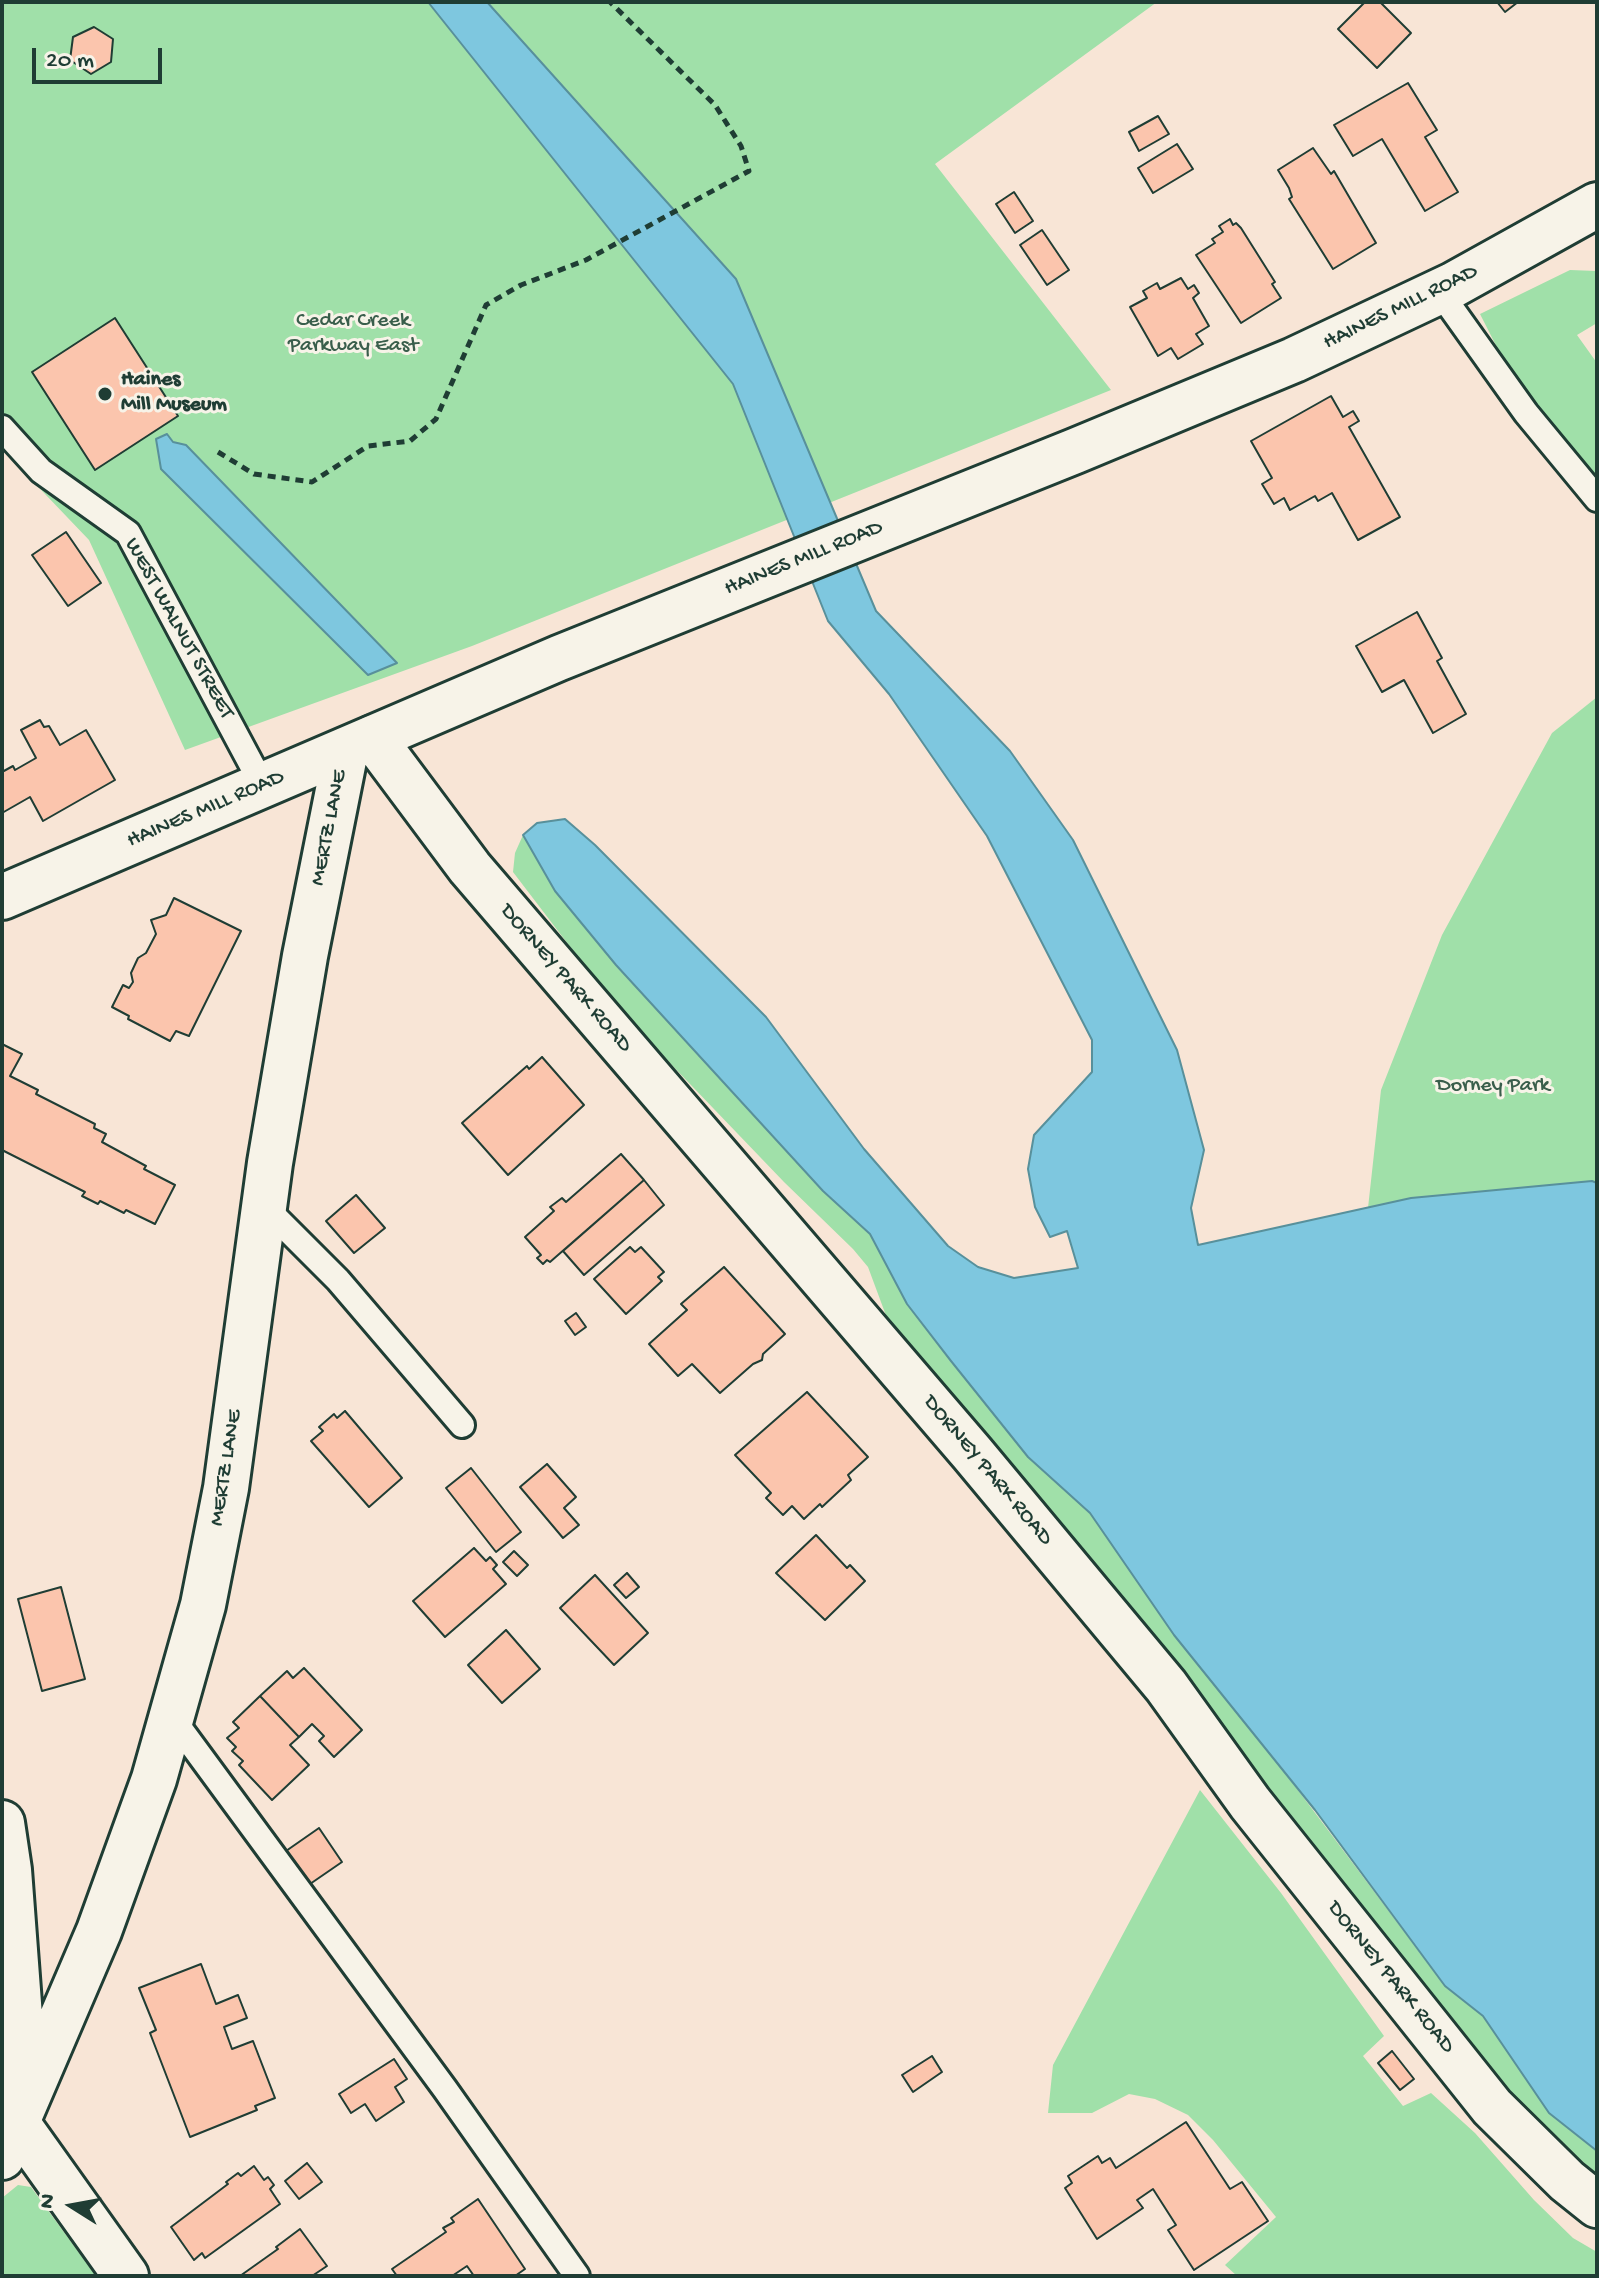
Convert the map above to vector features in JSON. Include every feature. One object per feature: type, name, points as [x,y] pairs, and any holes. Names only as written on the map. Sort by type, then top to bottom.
[{"type":"street","name":"HAINES MILL ROAD","points":[[2,897],[559,658],[1294,360],[1439,291],[1597,205]]},
{"type":"street","name":"MERTZ LANE","points":[[10,2140],[99,1931],[173,1719],[203,1605],[226,1488],[264,1206],[305,956],[360,744]]},
{"type":"street","name":"DORNEY PARK ROAD","points":[[360,744],[972,1453],[1166,1686],[1250,1803],[1492,2107],[1567,2181],[1597,2205]]},
{"type":"street","points":[[2,1823],[9,1870],[20,2017],[10,2140],[126,2276]]},
{"type":"lane","points":[[1439,291],[1526,413],[1597,499]]},
{"type":"lane","name":"WEST WALNUT STREET","points":[[2,428],[41,471],[128,533],[263,786]]},
{"type":"lane","points":[[264,1206],[338,1280],[462,1425]]},
{"type":"lane","points":[[173,1719],[445,2089],[577,2276]]},
{"type":"path","points":[[218,452],[254,474],[312,482],[368,446],[410,441],[436,419],[486,305],[521,285],[586,260],[749,171],[741,146],[715,105],[610,2]]},
{"type":"green space","name":"Cedar Creek Parkway East","points":[[2,2],[1157,2],[935,164],[1111,390],[472,646],[185,750],[89,540],[2,449]]},
{"type":"green space","points":[[1570,270],[1597,271],[1597,323],[1577,335],[1597,363],[1597,495],[1513,379],[1480,314]]},
{"type":"green space","name":"Dorney Park","points":[[1597,697],[1597,1183],[1411,1198],[1368,1208],[1381,1090],[1442,935],[1552,733]]},
{"type":"green space","points":[[523,835],[555,891],[730,1090],[823,1191],[870,1234],[907,1304],[1028,1457],[1090,1513],[1445,1986],[1597,1705],[1597,2178],[1541,2136],[894,1337],[868,1267],[853,1249],[784,1182],[600,986],[513,872],[515,853]]},
{"type":"green space","points":[[1200,1790],[1281,1893],[1384,2036],[1363,2056],[1403,2106],[1431,2093],[1475,2133],[1534,2200],[1573,2238],[1597,2252],[1597,2276],[1237,2276],[1225,2265],[1276,2217],[1213,2140],[1188,2115],[1155,2099],[1129,2094],[1092,2113],[1048,2113],[1053,2065]]},
{"type":"green space","points":[[18,2185],[31,2187],[96,2276],[2,2276],[2,2198]]},
{"type":"water","points":[[428,2],[487,2],[736,279],[876,611],[1010,751],[1073,840],[1177,1050],[1204,1150],[1191,1208],[1198,1245],[1411,1198],[1597,1183],[1597,2151],[1549,2113],[1483,2016],[1445,1986],[1315,1810],[1174,1635],[1090,1513],[1028,1457],[907,1304],[870,1234],[823,1191],[616,965],[555,891],[523,835],[537,823],[565,819],[595,845],[766,1017],[864,1149],[948,1246],[978,1267],[1014,1278],[1078,1268],[1067,1231],[1050,1237],[1035,1207],[1028,1169],[1034,1135],[1092,1072],[1092,1040],[987,836],[889,694],[828,621],[733,384]]},
{"type":"water","points":[[167,434],[173,442],[186,445],[397,663],[368,675],[161,469],[156,439]]},
{"type":"building","points":[[1365,2],[1380,2],[1411,33],[1377,68],[1338,29]]},
{"type":"building","points":[[1497,2],[1518,2],[1505,12]]},
{"type":"building","points":[[94,27],[113,39],[111,62],[91,74],[70,60],[73,37]]},
{"type":"building","points":[[1408,83],[1437,130],[1425,137],[1458,192],[1425,211],[1382,139],[1353,156],[1334,125]]},
{"type":"building","points":[[1158,116],[1169,134],[1139,151],[1129,132]]},
{"type":"building","points":[[1177,144],[1193,169],[1153,193],[1138,168]]},
{"type":"building","points":[[1313,148],[1331,174],[1334,171],[1376,243],[1333,269],[1289,199],[1292,197],[1289,188],[1278,170]]},
{"type":"building","points":[[1014,192],[1033,221],[1015,233],[996,204]]},
{"type":"building","points":[[1230,219],[1233,225],[1236,223],[1241,228],[1275,282],[1272,284],[1281,298],[1241,323],[1196,255],[1215,243],[1212,239],[1223,232],[1219,226]]},
{"type":"building","points":[[1042,230],[1069,270],[1047,285],[1020,245]]},
{"type":"building","points":[[1181,278],[1188,289],[1194,285],[1199,293],[1193,298],[1209,326],[1196,334],[1203,344],[1178,359],[1171,348],[1158,356],[1130,307],[1147,298],[1143,291],[1157,283],[1160,289]]},
{"type":"building","name":"Haines Mill Museum","points":[[115,318],[178,416],[95,470],[32,372]]},
{"type":"building","points":[[1331,396],[1343,417],[1353,411],[1359,421],[1349,427],[1400,517],[1358,540],[1332,493],[1318,501],[1315,496],[1290,510],[1284,498],[1274,504],[1262,484],[1272,478],[1251,441]]},
{"type":"building","points":[[66,532],[101,583],[68,606],[32,555]]},
{"type":"building","points":[[1417,612],[1442,658],[1437,661],[1466,714],[1433,733],[1404,680],[1382,692],[1356,646]]},
{"type":"building","points":[[40,720],[44,727],[49,726],[60,745],[86,730],[115,780],[43,821],[30,797],[2,813],[2,772],[13,766],[15,770],[36,758],[21,730]]},
{"type":"building","points":[[174,898],[241,931],[189,1036],[176,1031],[170,1041],[112,1007],[123,985],[129,988],[133,982],[131,973],[138,958],[146,953],[156,934],[151,920],[166,915]]},
{"type":"building","points":[[2,1044],[22,1054],[10,1076],[38,1090],[36,1094],[95,1124],[94,1128],[106,1134],[102,1142],[175,1185],[155,1224],[126,1210],[124,1213],[100,1201],[98,1204],[82,1196],[85,1192],[2,1150]]},
{"type":"building","points":[[542,1057],[584,1105],[508,1175],[462,1123],[527,1066],[529,1069]]},
{"type":"building","points":[[621,1154],[644,1180],[550,1262],[547,1260],[543,1264],[537,1258],[541,1255],[525,1237],[554,1211],[550,1207],[562,1198],[566,1202]]},
{"type":"building","points":[[644,1180],[664,1205],[584,1275],[563,1251]]},
{"type":"building","points":[[356,1195],[385,1228],[354,1253],[326,1221]]},
{"type":"building","points":[[630,1247],[635,1252],[641,1247],[664,1272],[658,1277],[662,1281],[626,1314],[594,1279]]},
{"type":"building","points":[[724,1267],[785,1334],[763,1354],[762,1360],[753,1364],[720,1393],[692,1364],[678,1376],[649,1344],[687,1310],[681,1304]]},
{"type":"building","points":[[576,1313],[586,1327],[575,1335],[565,1321]]},
{"type":"building","points":[[807,1392],[868,1457],[848,1475],[851,1480],[804,1519],[792,1506],[783,1515],[766,1498],[771,1493],[735,1455]]},
{"type":"building","points":[[345,1411],[402,1478],[369,1507],[311,1441],[323,1431],[319,1427],[334,1414],[337,1418]]},
{"type":"building","points":[[547,1464],[576,1497],[564,1508],[579,1525],[563,1538],[520,1487]]},
{"type":"building","points":[[471,1468],[521,1532],[496,1552],[446,1488]]},
{"type":"building","points":[[816,1535],[847,1568],[850,1565],[865,1581],[825,1620],[776,1573]]},
{"type":"building","points":[[474,1548],[486,1561],[490,1557],[497,1565],[493,1569],[506,1584],[445,1637],[413,1601]]},
{"type":"building","points":[[514,1551],[528,1565],[517,1576],[503,1562]]},
{"type":"building","points":[[627,1573],[639,1587],[626,1598],[614,1585]]},
{"type":"building","points":[[595,1575],[648,1633],[614,1665],[560,1608]]},
{"type":"building","points":[[61,1587],[85,1679],[42,1691],[18,1599]]},
{"type":"building","points":[[506,1630],[540,1669],[502,1703],[468,1665]]},
{"type":"building","points":[[304,1668],[362,1730],[334,1757],[319,1741],[324,1736],[312,1724],[299,1737],[260,1696],[287,1671],[293,1678]]},
{"type":"building","points":[[260,1696],[299,1737],[290,1745],[309,1765],[272,1800],[239,1765],[243,1761],[232,1751],[236,1747],[227,1738],[239,1728],[233,1722]]},
{"type":"building","points":[[319,1828],[342,1862],[310,1884],[286,1851]]},
{"type":"building","points":[[201,1964],[216,2004],[238,1995],[247,2018],[224,2027],[232,2049],[253,2041],[275,2098],[255,2106],[257,2110],[190,2137],[150,2033],[156,2030],[139,1988]]},
{"type":"building","points":[[1392,2051],[1414,2079],[1400,2090],[1378,2063]]},
{"type":"building","points":[[932,2056],[942,2072],[913,2092],[902,2075]]},
{"type":"building","points":[[394,2059],[407,2079],[395,2087],[404,2102],[376,2121],[365,2104],[351,2113],[339,2094]]},
{"type":"building","points":[[1186,2122],[1230,2189],[1242,2182],[1268,2221],[1194,2270],[1168,2230],[1176,2225],[1153,2189],[1137,2200],[1143,2208],[1097,2239],[1065,2188],[1072,2183],[1068,2176],[1098,2156],[1102,2163],[1110,2158],[1116,2168]]},
{"type":"building","points":[[307,2163],[322,2182],[299,2199],[285,2181]]},
{"type":"building","points":[[254,2166],[264,2180],[268,2177],[274,2185],[270,2189],[280,2204],[205,2258],[202,2253],[194,2260],[171,2227],[238,2173],[241,2176]]},
{"type":"building","points":[[478,2199],[525,2269],[515,2276],[474,2276],[467,2266],[452,2276],[397,2276],[392,2269],[446,2232],[443,2228],[454,2222],[451,2218]]},
{"type":"building","points":[[300,2229],[327,2266],[312,2276],[240,2276],[278,2249],[276,2247]]},
{"type":"place","name":"Haines Mill Museum","points":[[105,394]]}]
